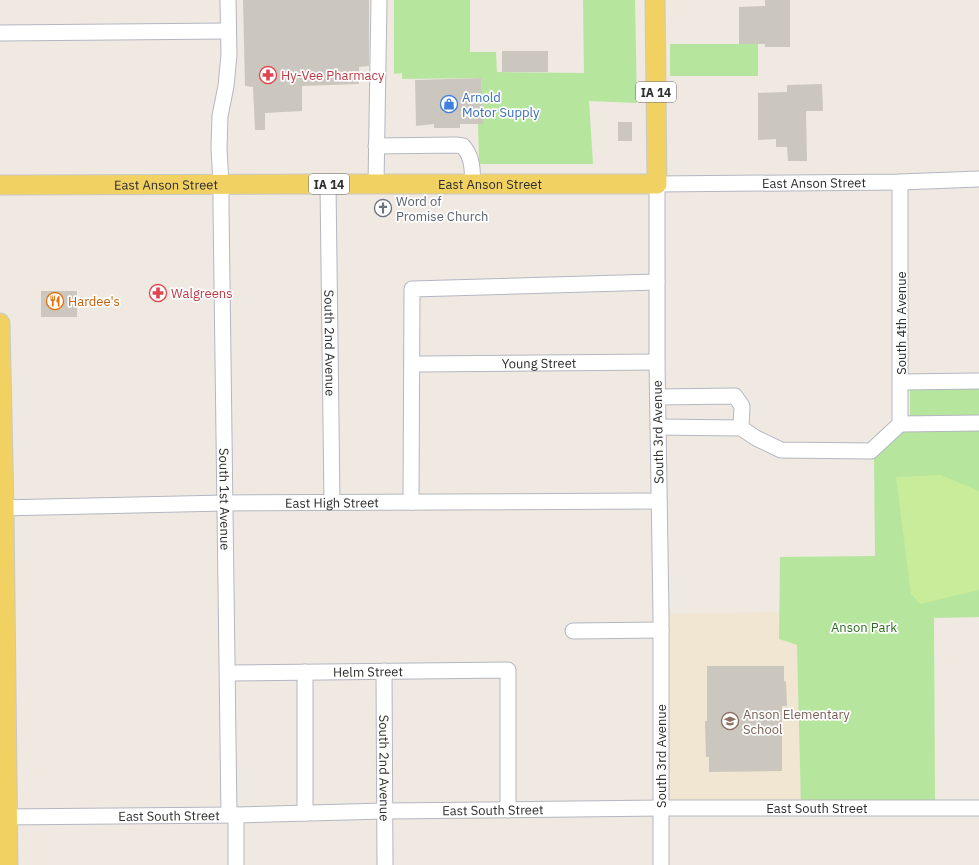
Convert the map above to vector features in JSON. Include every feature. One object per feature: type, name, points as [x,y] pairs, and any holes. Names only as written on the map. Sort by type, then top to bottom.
[{"type":"main road","name":"South 3rd Avenue","points":[[655,0],[657,184]]},
{"type":"main road","name":"East Anson Street","points":[[0,185],[657,184]]},
{"type":"main road","points":[[0,323],[4,817],[8,865]]},
{"type":"street","name":"South 1st Avenue","points":[[228,0],[229,55],[226,86],[220,116],[219,148],[221,184],[228,674],[236,865]]},
{"type":"street","points":[[376,184],[379,0]]},
{"type":"street","points":[[0,32],[228,31]]},
{"type":"street","points":[[376,146],[463,146],[469,152],[472,164],[473,184]]},
{"type":"street","name":"East Anson Street","points":[[657,184],[900,182],[979,179]]},
{"type":"street","name":"South 4th Avenue","points":[[900,182],[900,424]]},
{"type":"street","name":"South 2nd Avenue","points":[[328,184],[332,502]]},
{"type":"street","name":"South 3rd Avenue","points":[[657,184],[657,362],[661,630],[661,865]]},
{"type":"street","points":[[411,502],[412,289],[657,282]]},
{"type":"street","name":"Young Street","points":[[420,364],[657,362]]},
{"type":"street","points":[[900,382],[979,381]]},
{"type":"street","points":[[658,396],[735,396],[742,406],[741,428]]},
{"type":"street","points":[[658,427],[741,428],[756,438],[781,450],[871,451],[900,424],[979,423]]},
{"type":"street","name":"East High Street","points":[[2,508],[226,503],[659,501]]},
{"type":"street","points":[[573,631],[661,630]]},
{"type":"street","name":"Helm Street","points":[[228,674],[508,670],[508,810]]},
{"type":"street","points":[[305,672],[305,813]]},
{"type":"street","name":"South 2nd Avenue","points":[[384,672],[385,865]]},
{"type":"street","name":"East South Street","points":[[4,817],[662,808],[979,808]]},
{"type":"shaded area","name":"Anson Elementary School","points":[[779,612],[779,639],[797,645],[801,808],[662,808],[661,614]]},
{"type":"green space","points":[[394,0],[470,0],[470,52],[496,52],[497,72],[584,73],[583,0],[635,0],[637,103],[589,101],[593,164],[479,164],[478,124],[484,124],[481,78],[402,79],[402,73],[394,74]]},
{"type":"green space","points":[[670,44],[758,44],[758,76],[670,76]]},
{"type":"green space","name":"Anson Park","points":[[979,373],[979,617],[934,618],[935,808],[801,808],[797,645],[779,639],[780,557],[875,556],[874,458],[910,425],[910,374]]},
{"type":"green space","points":[[941,475],[979,491],[979,590],[920,604],[911,594],[896,477]]},
{"type":"building","points":[[243,0],[369,0],[369,66],[359,67],[359,84],[302,86],[302,111],[265,113],[265,130],[255,130],[253,87],[245,86]]},
{"type":"building","points":[[765,0],[790,0],[790,47],[765,47],[765,44],[739,44],[739,7],[765,6]]},
{"type":"building","points":[[502,51],[548,51],[548,72],[502,72]]},
{"type":"building","points":[[481,78],[484,124],[460,124],[460,128],[434,128],[434,124],[416,126],[415,80]]},
{"type":"building","points":[[822,84],[823,111],[806,111],[807,161],[788,161],[787,147],[776,147],[776,139],[758,140],[758,93],[787,92],[787,85]]},
{"type":"building","points":[[618,122],[632,122],[632,141],[618,141]]},
{"type":"building","points":[[41,291],[77,291],[77,317],[41,317]]},
{"type":"building","name":"Anson Elementary School","points":[[707,666],[784,666],[787,706],[782,706],[782,771],[709,772],[709,757],[706,757],[705,721],[707,721]]},
{"type":"place","name":"Hy-Vee Pharmacy","points":[[268,75]]},
{"type":"place","name":"Arnold Motor Supply","points":[[449,104]]},
{"type":"place","name":"Word of Promise Church","points":[[383,208]]},
{"type":"place","name":"Walgreens","points":[[158,293]]},
{"type":"place","name":"Hardee's","points":[[55,301]]},
{"type":"place","name":"Anson Elementary School","points":[[730,721]]}]
